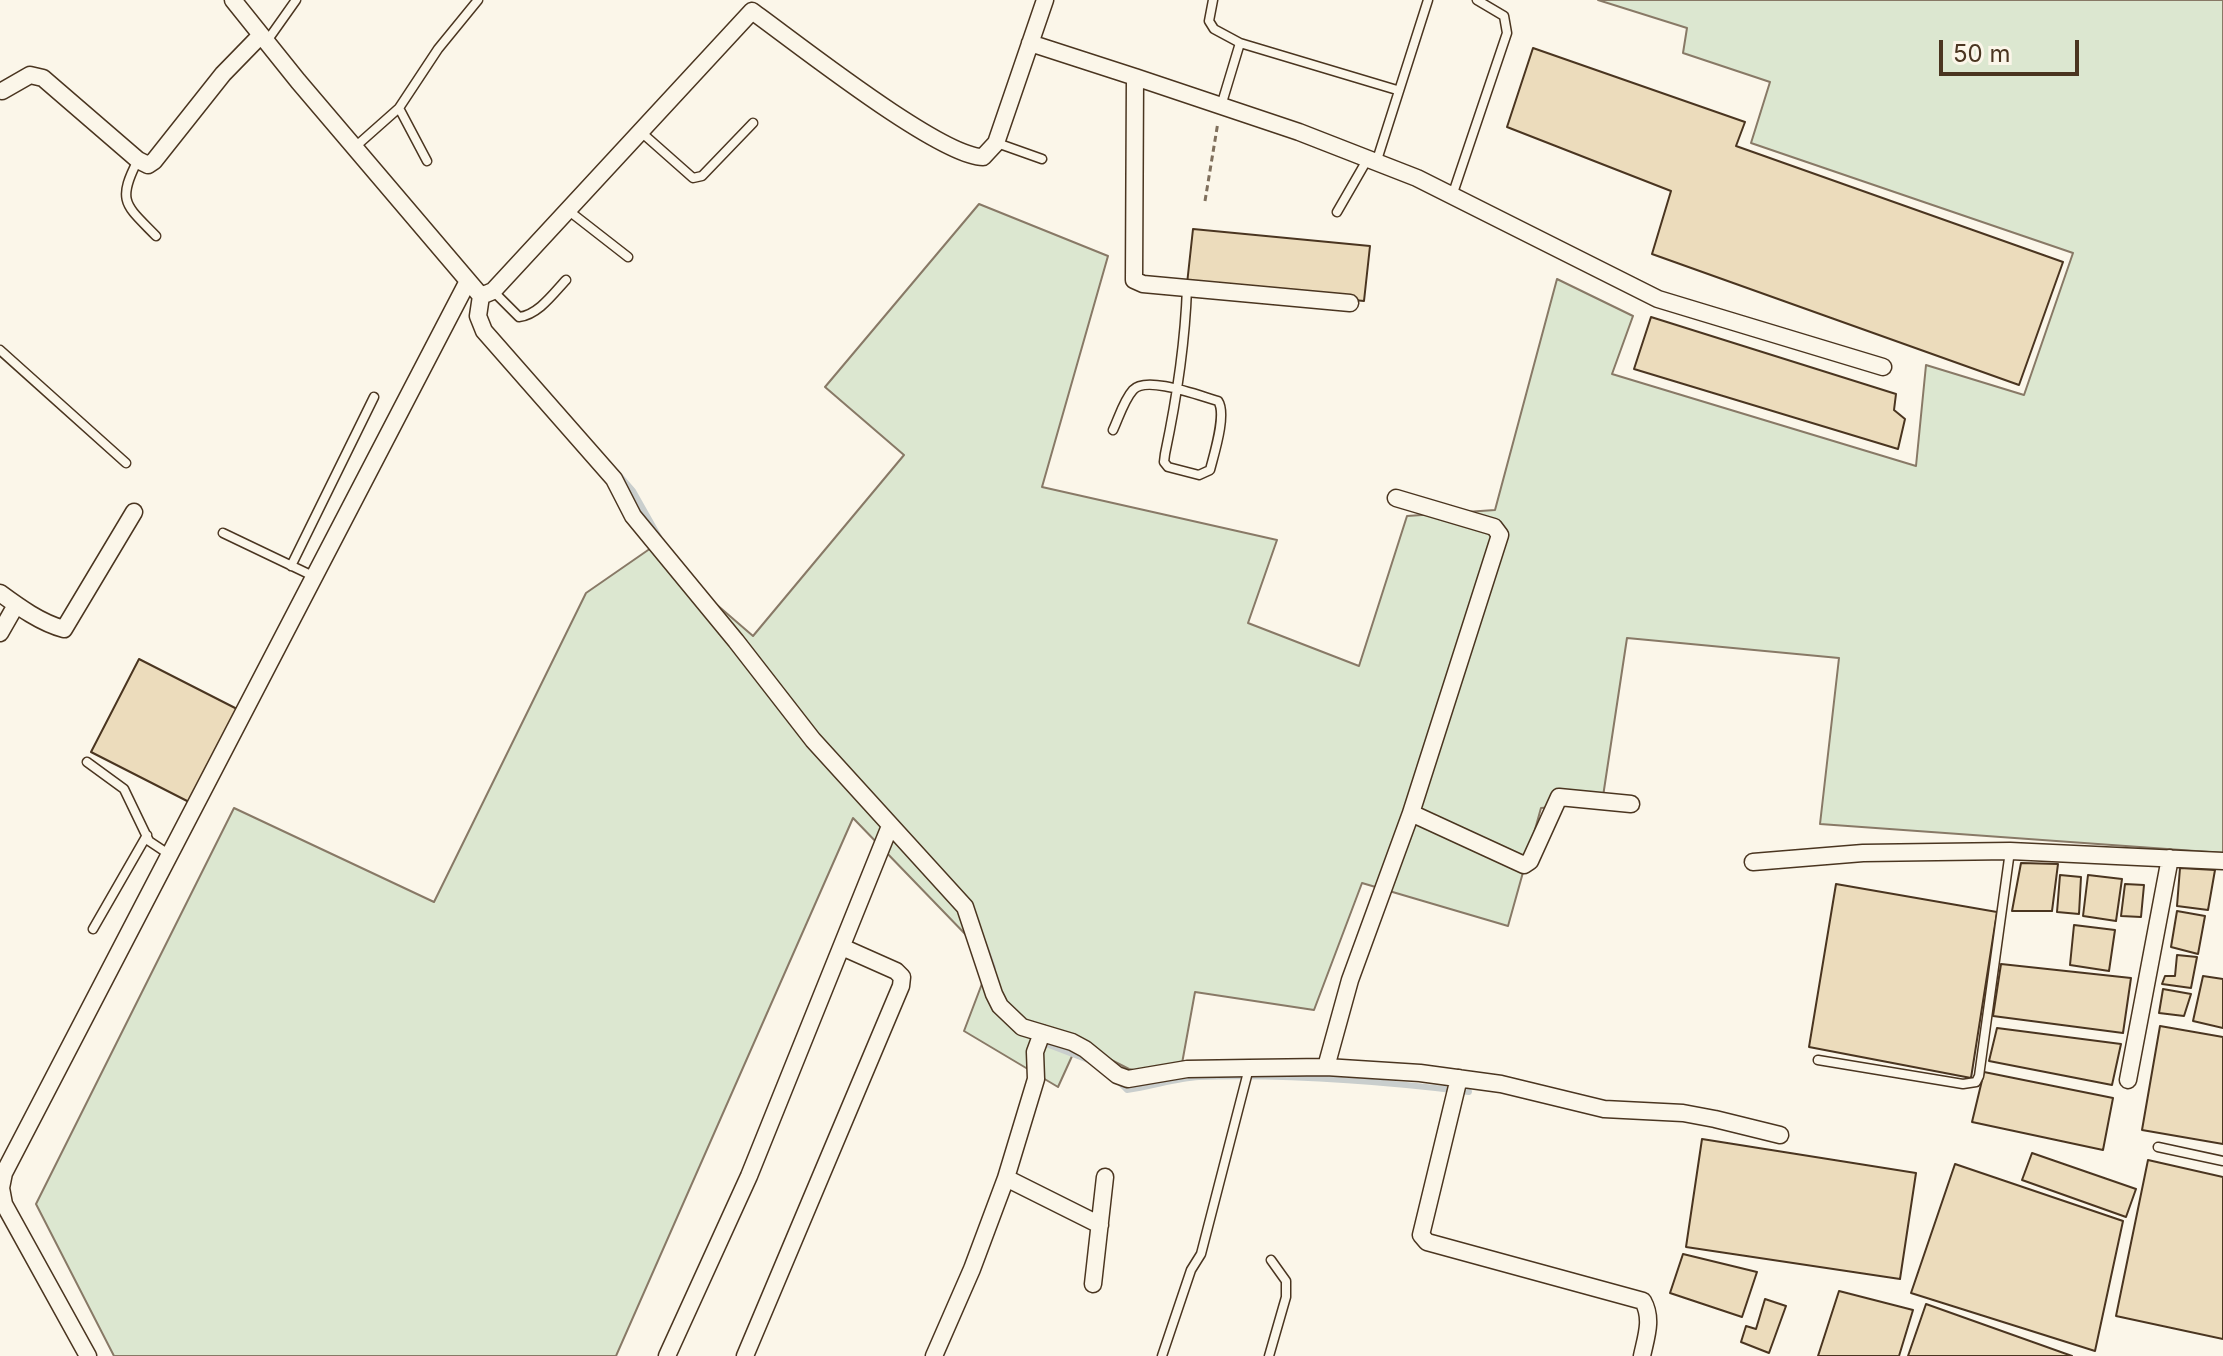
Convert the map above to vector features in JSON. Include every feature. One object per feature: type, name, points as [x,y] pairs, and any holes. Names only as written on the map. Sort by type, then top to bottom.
[{"type":"street","points":[[233,0],[468,281],[487,294]]},
{"type":"street","points":[[1045,0],[996,143],[983,157],[974,157],[937,140],[899,116],[752,6],[569,211],[487,294],[478,316],[484,331],[614,479],[633,516],[736,641],[887,835],[965,907],[1000,1006],[1039,1041],[1072,1042],[1117,1075],[1128,1079],[1187,1069],[1249,1071],[1326,1067],[1458,1085],[1501,1084],[1604,1109],[1683,1113],[1780,1135]]},
{"type":"street","points":[[2,91],[30,75],[43,78],[138,160],[148,165],[223,74],[264,38]]},
{"type":"street","points":[[1030,43],[1299,132],[1417,178],[1658,299],[1883,367]]},
{"type":"street","points":[[1135,77],[1134,280],[1143,284],[1350,303]]},
{"type":"street","points":[[88,1356],[4,1204],[2,1169],[170,855],[468,281]]},
{"type":"street","points":[[1326,1067],[1350,980],[1411,813],[1500,535],[1494,527],[1396,498]]},
{"type":"street","points":[[0,593],[16,605],[64,629],[134,512]]},
{"type":"street","points":[[0,633],[16,605]]},
{"type":"street","points":[[1411,813],[1524,865],[1530,861],[1559,797],[1631,804]]},
{"type":"street","points":[[667,1356],[749,1176],[887,835]]},
{"type":"street","points":[[1753,862],[1863,853],[2010,851],[2223,861]]},
{"type":"street","points":[[2128,1080],[2170,858]]},
{"type":"street","points":[[745,1356],[901,986],[902,977],[896,971],[842,947]]},
{"type":"street","points":[[934,1356],[972,1269],[1006,1178],[1036,1079],[1039,1041]]},
{"type":"street","points":[[1458,1085],[1421,1235],[1427,1242],[1643,1301],[1649,1311],[1649,1326],[1642,1356]]},
{"type":"street","points":[[1093,1284],[1105,1177]]},
{"type":"street","points":[[1006,1178],[1100,1225]]},
{"type":"lane","points":[[264,38],[296,0]]},
{"type":"lane","points":[[354,147],[399,108],[438,49],[478,0]]},
{"type":"lane","points":[[1213,0],[1209,21],[1214,29],[1240,43],[1397,90]]},
{"type":"lane","points":[[1337,212],[1371,162],[1428,0]]},
{"type":"lane","points":[[1452,196],[1507,33],[1504,16],[1477,0]]},
{"type":"lane","points":[[1221,106],[1240,43]]},
{"type":"lane","points":[[399,108],[427,161]]},
{"type":"lane","points":[[640,132],[693,178],[702,176],[753,123]]},
{"type":"lane","points":[[996,143],[1042,159]]},
{"type":"lane","points":[[138,160],[124,186],[125,194],[135,214],[156,236]]},
{"type":"lane","points":[[569,211],[628,257]]},
{"type":"lane","points":[[487,294],[519,317],[527,316],[544,304],[566,280]]},
{"type":"lane","points":[[1113,430],[1132,391],[1140,384],[1178,390],[1218,401],[1222,405],[1210,470],[1205,474],[1168,467],[1164,462],[1178,390],[1185,347],[1187,288]]},
{"type":"lane","points":[[0,350],[126,463]]},
{"type":"lane","points":[[291,566],[374,397]]},
{"type":"lane","points":[[223,533],[313,576]]},
{"type":"lane","points":[[87,762],[124,789],[153,846],[170,855]]},
{"type":"lane","points":[[93,929],[147,835]]},
{"type":"lane","points":[[1818,1060],[1963,1084],[1976,1082],[2010,851]]},
{"type":"lane","points":[[1162,1356],[1191,1270],[1201,1254],[1249,1071]]},
{"type":"lane","points":[[2158,1147],[2223,1161]]},
{"type":"lane","points":[[1269,1356],[1286,1297],[1286,1281],[1271,1260]]},
{"type":"path","points":[[1205,201],[1221,106]]},
{"type":"green space","points":[[1598,0],[2223,0],[2223,853],[1820,824],[1839,658],[1627,638],[1602,803],[1541,808],[1508,926],[1362,883],[1314,1010],[1195,992],[1179,1080],[1129,1069],[1078,1043],[1058,1087],[964,1031],[983,981],[969,938],[853,818],[616,1356],[114,1356],[36,1204],[234,808],[434,902],[586,593],[651,548],[753,636],[904,455],[825,387],[979,204],[1108,256],[1042,487],[1277,540],[1248,623],[1359,666],[1407,516],[1495,510],[1557,279],[1633,316],[1612,374],[1916,466],[1926,365],[2024,395],[2073,253],[1751,143],[1770,82],[1683,53],[1687,28]]},
{"type":"building","points":[[1533,48],[1745,122],[1736,146],[2063,262],[2019,385],[1652,254],[1671,191],[1507,127]]},
{"type":"building","points":[[1193,229],[1370,246],[1364,301],[1187,284]]},
{"type":"building","points":[[1651,317],[1896,394],[1894,410],[1905,419],[1898,449],[1634,369]]},
{"type":"building","points":[[139,659],[241,711],[193,804],[91,752]]},
{"type":"building","points":[[2021,863],[2058,864],[2052,911],[2012,911]]},
{"type":"building","points":[[2180,868],[2215,870],[2208,910],[2177,906]]},
{"type":"building","points":[[2060,875],[2081,877],[2079,914],[2057,912]]},
{"type":"building","points":[[2088,875],[2122,879],[2116,921],[2083,916]]},
{"type":"building","points":[[1836,884],[1997,912],[1971,1078],[1809,1047]]},
{"type":"building","points":[[2125,884],[2144,885],[2141,917],[2121,916]]},
{"type":"building","points":[[2177,911],[2205,916],[2198,954],[2171,947]]},
{"type":"building","points":[[2074,925],[2115,930],[2109,971],[2070,965]]},
{"type":"building","points":[[2177,955],[2197,957],[2191,988],[2162,984],[2165,976],[2175,976]]},
{"type":"building","points":[[2001,964],[2131,978],[2123,1033],[1993,1016]]},
{"type":"building","points":[[2203,976],[2223,979],[2223,1028],[2193,1021]]},
{"type":"building","points":[[2163,989],[2191,994],[2184,1016],[2159,1013]]},
{"type":"building","points":[[2160,1026],[2223,1037],[2223,1144],[2142,1130]]},
{"type":"building","points":[[1997,1028],[2121,1044],[2112,1085],[1989,1061]]},
{"type":"building","points":[[1984,1072],[2113,1098],[2103,1150],[1972,1122]]},
{"type":"building","points":[[1702,1139],[1916,1173],[1900,1279],[1686,1247]]},
{"type":"building","points":[[2032,1153],[2136,1189],[2126,1217],[2022,1180]]},
{"type":"building","points":[[2148,1160],[2223,1177],[2223,1339],[2116,1316]]},
{"type":"building","points":[[1955,1164],[2123,1221],[2095,1351],[1911,1293]]},
{"type":"building","points":[[1683,1254],[1757,1272],[1742,1317],[1670,1293]]},
{"type":"building","points":[[1839,1291],[1913,1310],[1899,1356],[1818,1356]]},
{"type":"building","points":[[1765,1299],[1786,1306],[1769,1353],[1741,1342],[1746,1326],[1756,1329]]},
{"type":"building","points":[[1926,1304],[2072,1356],[1908,1356]]},
{"type":"waterway","points":[[620,476],[633,491],[659,537]]},
{"type":"waterway","points":[[983,941],[993,968]]},
{"type":"waterway","points":[[1041,1042],[1091,1061]]},
{"type":"waterway","points":[[1118,1081],[1127,1090],[1199,1077],[1301,1078],[1469,1092]]}]
